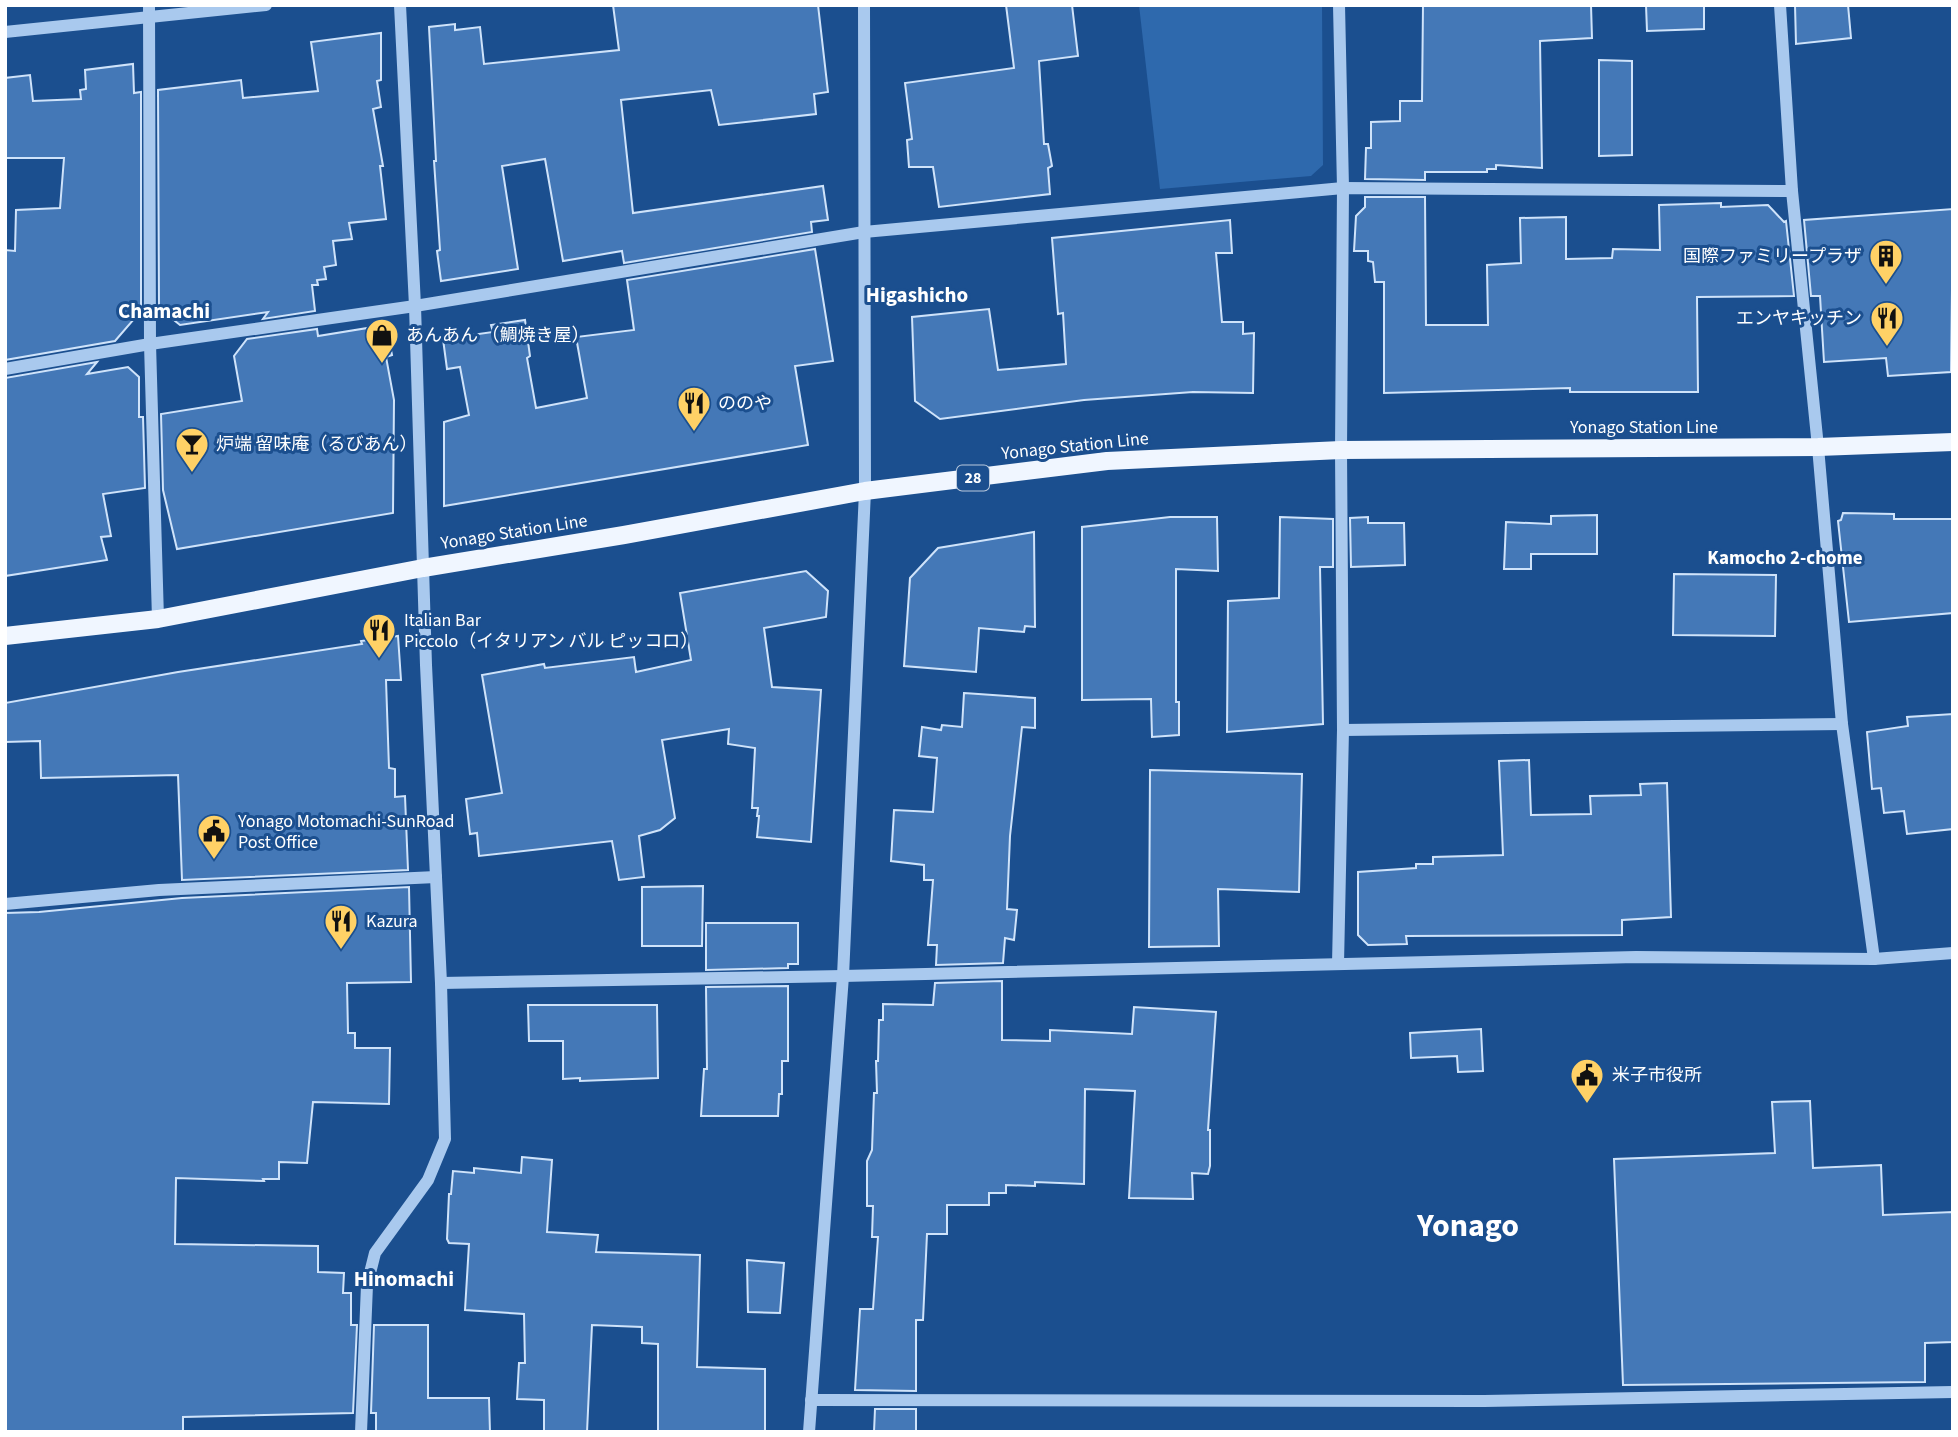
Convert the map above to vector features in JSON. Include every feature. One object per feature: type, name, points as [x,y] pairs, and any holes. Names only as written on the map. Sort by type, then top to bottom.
[{"type":"main road","name":"Yonago Station Line","points":[[5,636],[158,619],[423,568],[624,536],[865,491],[1107,461],[1341,450],[1818,447],[1953,442]]},
{"type":"street","points":[[5,32],[149,11],[266,5]]},
{"type":"street","points":[[361,1432],[367,1285],[375,1253],[428,1180],[445,1139],[415,306],[400,5]]},
{"type":"street","points":[[809,1432],[843,976],[865,491],[864,5]]},
{"type":"street","points":[[1338,964],[1343,730],[1343,188],[1339,5]]},
{"type":"street","points":[[1780,5],[1792,191],[1842,724],[1874,959]]},
{"type":"street","points":[[149,11],[150,344],[158,619]]},
{"type":"street","points":[[5,369],[150,344],[415,306],[864,232],[1343,188],[1792,191]]},
{"type":"street","points":[[1343,730],[1842,724]]},
{"type":"street","points":[[5,904],[159,890],[436,877]]},
{"type":"street","points":[[441,983],[1636,957],[1874,959],[1953,953]]},
{"type":"street","points":[[811,1400],[1485,1402],[1953,1392]]},
{"type":"shaded area","points":[[1139,5],[1322,5],[1323,165],[1311,176],[1160,189]]},
{"type":"building","points":[[613,5],[818,5],[828,92],[814,94],[816,114],[719,125],[711,90],[621,100],[633,213],[823,186],[828,220],[811,222],[812,232],[624,263],[622,251],[563,261],[545,159],[502,166],[518,269],[441,281],[437,251],[440,250],[429,27],[455,24],[455,30],[480,27],[484,64],[619,50]]},
{"type":"building","points":[[1006,5],[1072,5],[1078,56],[1039,61],[1044,144],[1048,144],[1052,166],[1048,168],[1050,194],[939,207],[933,167],[909,167],[907,140],[912,139],[905,83],[1014,68]]},
{"type":"building","points":[[1423,5],[1591,5],[1592,38],[1540,41],[1542,168],[1496,165],[1496,169],[1487,169],[1487,172],[1425,172],[1425,180],[1365,179],[1366,148],[1371,148],[1371,122],[1400,121],[1400,101],[1422,101]]},
{"type":"building","points":[[1646,5],[1704,5],[1704,29],[1647,31]]},
{"type":"building","points":[[1795,5],[1848,5],[1851,38],[1796,44]]},
{"type":"building","points":[[381,33],[381,80],[377,81],[381,107],[373,109],[383,166],[380,166],[386,219],[349,223],[352,239],[333,241],[336,265],[324,267],[326,279],[317,280],[318,285],[312,285],[315,311],[263,319],[268,312],[180,325],[159,308],[158,90],[241,80],[243,98],[318,91],[311,42]]},
{"type":"building","points":[[1599,60],[1632,61],[1632,155],[1599,156]]},
{"type":"building","points":[[133,64],[134,93],[141,92],[141,311],[115,341],[5,360],[5,250],[15,251],[16,210],[60,208],[64,158],[5,158],[5,78],[30,75],[33,101],[81,99],[80,90],[86,89],[85,70]]},
{"type":"building","points":[[1365,197],[1425,197],[1426,325],[1488,325],[1487,265],[1521,263],[1520,218],[1566,217],[1566,259],[1612,258],[1613,249],[1660,250],[1659,205],[1768,205],[1786,221],[1794,296],[1697,297],[1698,392],[1570,392],[1570,388],[1384,393],[1384,282],[1375,282],[1373,262],[1368,261],[1368,251],[1354,251],[1356,216],[1365,207]]},
{"type":"building","name":"国際ファミリープラザ","points":[[1953,209],[1951,372],[1888,376],[1886,358],[1824,362],[1820,296],[1811,296],[1804,220]]},
{"type":"building","points":[[1230,220],[1232,253],[1216,253],[1222,322],[1243,322],[1243,334],[1254,333],[1253,393],[1193,392],[1084,400],[940,419],[915,401],[912,317],[989,309],[998,370],[1066,364],[1063,313],[1058,314],[1052,238]]},
{"type":"building","points":[[815,249],[833,361],[795,366],[808,445],[444,506],[444,422],[469,415],[460,367],[447,369],[443,339],[493,332],[491,325],[525,320],[530,356],[527,358],[536,408],[587,398],[576,337],[634,330],[627,280]]},
{"type":"building","points":[[386,325],[392,355],[386,357],[394,400],[393,513],[177,549],[163,490],[161,414],[242,401],[234,356],[247,339],[317,329],[318,336]]},
{"type":"building","points":[[97,362],[87,374],[128,367],[139,377],[139,417],[143,417],[145,488],[103,494],[111,536],[101,537],[107,560],[5,576],[5,378]]},
{"type":"building","points":[[1843,513],[1894,514],[1894,519],[1953,519],[1953,613],[1849,622],[1838,521]]},
{"type":"building","points":[[1597,515],[1597,554],[1531,554],[1531,569],[1504,569],[1506,522],[1551,524],[1551,516]]},
{"type":"building","points":[[1170,517],[1217,517],[1218,571],[1176,569],[1176,702],[1179,702],[1179,735],[1152,737],[1151,699],[1082,700],[1082,527]]},
{"type":"building","points":[[1280,517],[1333,519],[1333,567],[1320,567],[1323,724],[1227,732],[1228,601],[1279,598]]},
{"type":"building","points":[[1368,517],[1368,523],[1404,523],[1405,565],[1351,567],[1350,518]]},
{"type":"building","points":[[1034,532],[1035,627],[1025,626],[1024,632],[979,628],[976,672],[904,666],[910,578],[938,548]]},
{"type":"building","points":[[806,571],[828,591],[826,617],[764,628],[772,687],[821,690],[811,842],[757,837],[758,808],[752,808],[755,748],[728,744],[729,729],[662,740],[675,818],[660,830],[639,836],[644,877],[619,880],[612,841],[479,856],[477,833],[470,834],[466,799],[502,793],[482,675],[544,664],[545,668],[634,657],[636,672],[691,660],[680,593]]},
{"type":"building","points":[[1674,574],[1776,575],[1775,636],[1673,635]]},
{"type":"building","points":[[398,636],[401,680],[386,680],[389,768],[395,769],[395,797],[405,796],[408,870],[182,880],[178,775],[41,778],[40,741],[5,742],[5,703]]},
{"type":"building","points":[[964,693],[1035,698],[1035,728],[1022,727],[1010,836],[1007,909],[1017,910],[1014,940],[1005,938],[1003,963],[936,965],[937,945],[928,945],[933,880],[924,880],[924,865],[891,861],[894,810],[933,812],[937,758],[919,756],[922,727],[941,730],[942,725],[962,727]]},
{"type":"building","points":[[1953,714],[1953,829],[1907,834],[1904,811],[1884,813],[1881,788],[1872,789],[1867,732],[1908,726],[1907,717]]},
{"type":"building","points":[[1529,760],[1531,815],[1591,814],[1590,796],[1641,795],[1640,784],[1667,783],[1671,917],[1622,920],[1622,935],[1406,936],[1407,944],[1368,945],[1358,935],[1358,872],[1416,868],[1416,864],[1433,864],[1433,857],[1503,855],[1499,761]]},
{"type":"building","points":[[1150,770],[1302,774],[1299,892],[1218,889],[1219,946],[1149,947]]},
{"type":"building","points":[[703,886],[702,946],[642,946],[642,887]]},
{"type":"building","points":[[409,887],[411,982],[347,983],[348,1033],[355,1033],[355,1048],[390,1048],[389,1104],[313,1102],[307,1163],[279,1162],[279,1179],[263,1179],[264,1181],[176,1178],[175,1244],[318,1246],[318,1272],[344,1273],[343,1293],[351,1293],[351,1325],[357,1325],[353,1413],[183,1417],[183,1432],[5,1432],[5,913],[182,898]]},
{"type":"building","points":[[706,923],[798,923],[798,964],[788,964],[788,968],[706,970]]},
{"type":"building","points":[[1002,981],[1002,1040],[1050,1041],[1050,1030],[1132,1034],[1134,1007],[1216,1012],[1208,1130],[1208,1174],[1192,1173],[1193,1199],[1129,1198],[1135,1091],[1085,1089],[1084,1184],[1035,1182],[1035,1186],[1006,1185],[1006,1193],[989,1193],[989,1205],[947,1205],[947,1234],[927,1234],[923,1320],[916,1320],[916,1391],[855,1390],[860,1309],[873,1309],[878,1237],[872,1237],[873,1206],[867,1206],[867,1161],[872,1150],[879,1020],[883,1020],[883,1004],[933,1005],[935,983]]},
{"type":"building","points":[[788,986],[788,1061],[782,1061],[782,1094],[779,1094],[778,1116],[701,1116],[704,1069],[707,1069],[706,987]]},
{"type":"building","points":[[528,1005],[657,1005],[658,1078],[580,1081],[580,1078],[563,1079],[563,1041],[529,1041]]},
{"type":"building","points":[[1481,1029],[1483,1071],[1458,1072],[1457,1056],[1411,1058],[1410,1033]]},
{"type":"building","points":[[1810,1101],[1813,1168],[1881,1165],[1883,1215],[1953,1212],[1953,1342],[1925,1343],[1925,1382],[1623,1385],[1614,1159],[1775,1153],[1772,1102]]},
{"type":"building","points":[[522,1157],[552,1160],[547,1232],[598,1235],[596,1252],[700,1255],[697,1367],[765,1369],[765,1432],[658,1432],[658,1344],[642,1343],[642,1327],[592,1325],[587,1432],[544,1432],[544,1400],[517,1399],[519,1363],[525,1363],[524,1314],[465,1310],[469,1244],[449,1243],[447,1239],[453,1171],[474,1173],[474,1168],[521,1173]]},
{"type":"building","points":[[747,1260],[784,1263],[780,1313],[748,1312]]},
{"type":"building","points":[[374,1325],[428,1325],[428,1398],[489,1398],[490,1432],[376,1432],[376,1413],[371,1413]]},
{"type":"building","points":[[875,1409],[916,1409],[916,1432],[874,1432]]},
{"type":"place","name":"国際ファミリープラザ","points":[[1886,286]]},
{"type":"place","name":"エンヤキッチン","points":[[1887,348]]},
{"type":"place","name":"あんあん （鯛焼き屋）","points":[[382,365]]},
{"type":"place","name":"ののや","points":[[694,433]]},
{"type":"place","name":"炉端 留味庵（るびあん）","points":[[192,474]]},
{"type":"place","name":"Italian Bar Piccolo（イタリアン バル ピッコロ）","points":[[379,660]]},
{"type":"place","name":"Yonago Motomachi-SunRoad Post Office","points":[[214,861]]},
{"type":"place","name":"Kazura","points":[[341,951]]},
{"type":"place","name":"米子市役所","points":[[1587,1105]]},
{"type":"district","name":"Higashicho","points":[[917,295]]},
{"type":"district","name":"Chamachi","points":[[164,311]]},
{"type":"district","name":"Kamocho 2-chome","points":[[1785,558]]},
{"type":"district","name":"Yonago","points":[[1468,1226]]},
{"type":"district","name":"Hinomachi","points":[[404,1279]]}]
